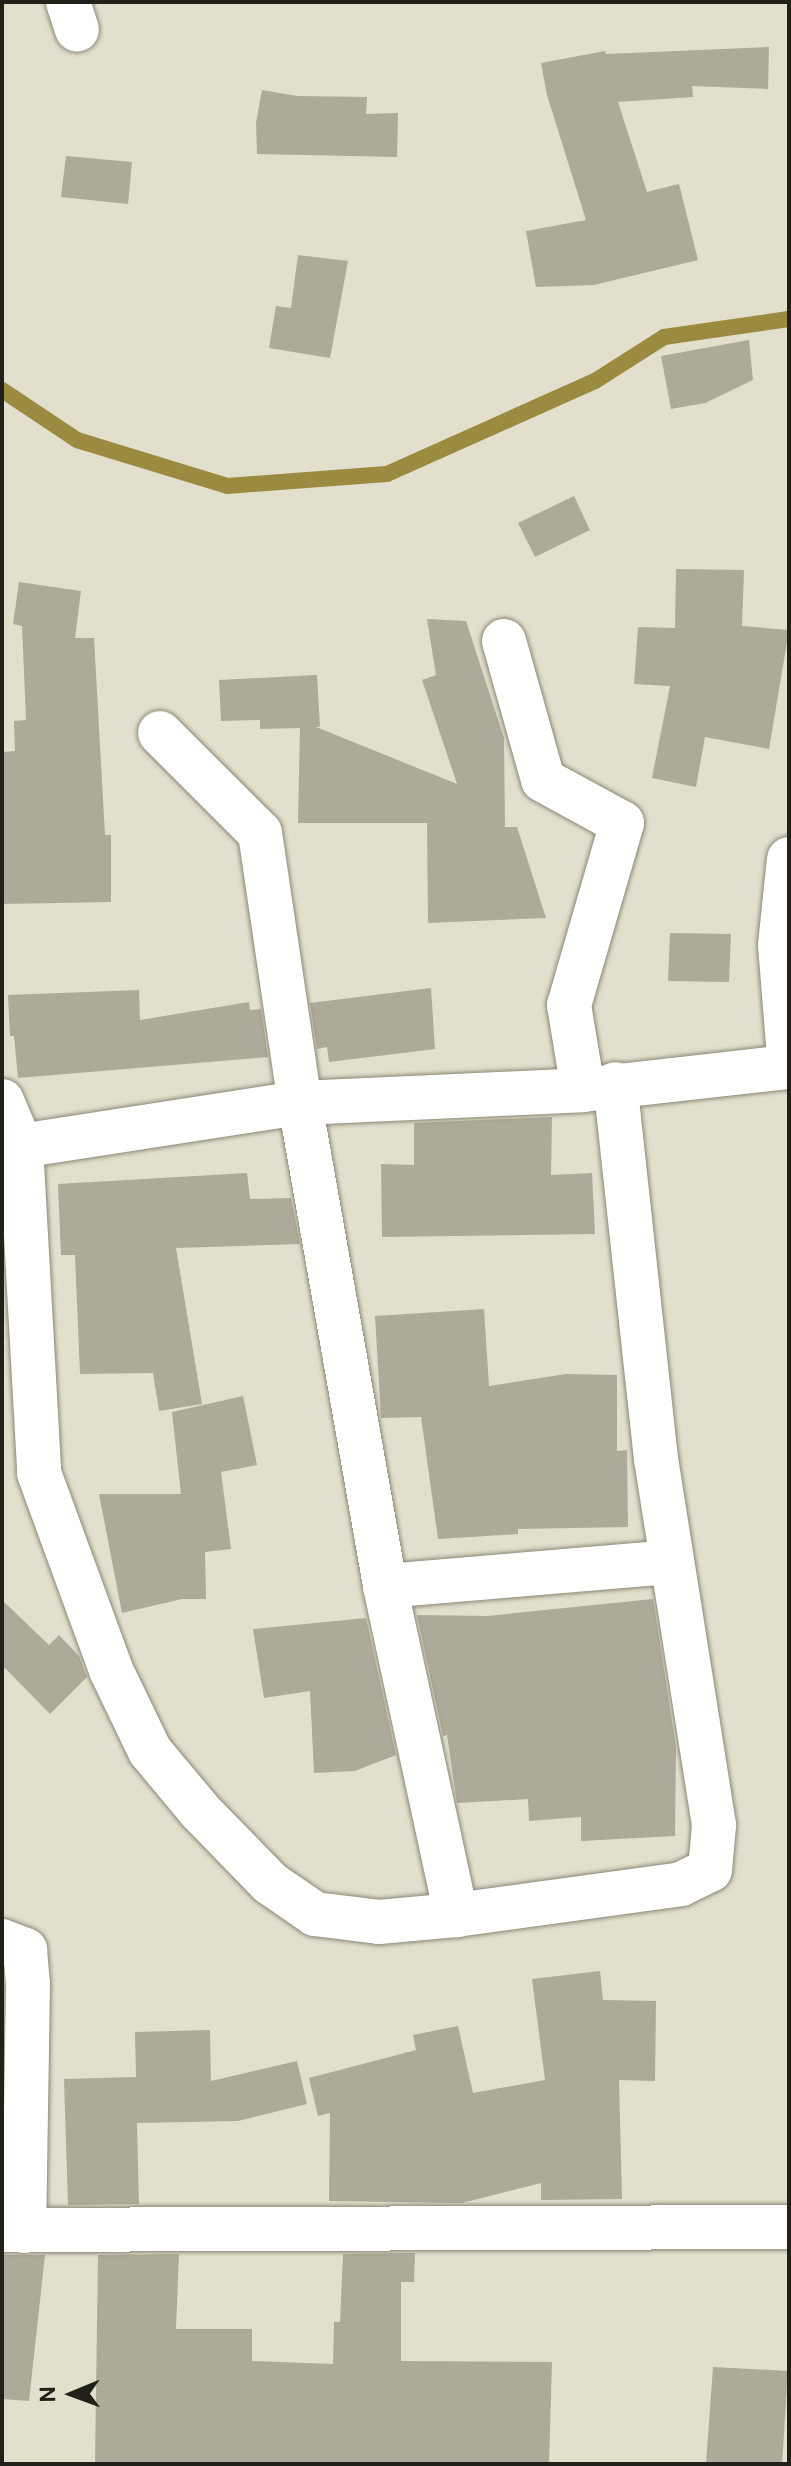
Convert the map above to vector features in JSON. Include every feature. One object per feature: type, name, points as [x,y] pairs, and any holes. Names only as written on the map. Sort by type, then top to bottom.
[{"type":"street","points":[[2,1101],[21,1146],[39,1473],[111,1670],[150,1751],[200,1811],[270,1883],[315,1914],[379,1922],[456,1915],[681,1884],[710,1870],[714,1825],[599,1087],[569,1005],[622,823],[543,780],[504,641]]},
{"type":"street","points":[[160,733],[260,833],[300,1103],[385,1586],[456,1915]]},
{"type":"street","points":[[789,859],[780,945],[789,1058]]},
{"type":"street","points":[[21,1146],[300,1103],[599,1087],[789,1067]]},
{"type":"street","points":[[385,1586],[671,1562]]},
{"type":"street","points":[[2,1941],[25,1950],[28,1984],[13,2230],[789,2227]]},
{"type":"building","points":[[769,47],[768,89],[692,86],[693,97],[618,102],[647,192],[679,184],[698,260],[594,285],[536,287],[526,231],[586,220],[547,95],[541,63],[605,51],[606,54]]},
{"type":"building","points":[[262,90],[297,96],[367,97],[366,114],[398,113],[397,157],[257,154],[256,123]]},
{"type":"building","points":[[66,156],[132,162],[128,204],[61,197]]},
{"type":"building","points":[[298,255],[348,261],[330,358],[269,348],[276,306],[291,308]]},
{"type":"building","points":[[749,340],[753,380],[705,403],[671,409],[661,356]]},
{"type":"building","points":[[574,496],[590,530],[535,557],[518,523]]},
{"type":"building","points":[[676,569],[744,570],[742,626],[789,630],[769,749],[705,737],[696,787],[652,778],[670,686],[634,684],[638,627],[675,628]]},
{"type":"building","points":[[19,582],[81,591],[75,638],[94,638],[105,835],[111,835],[111,902],[2,904],[2,752],[15,751],[14,721],[26,720],[22,626],[13,624]]},
{"type":"building","points":[[427,619],[466,621],[504,738],[505,827],[517,827],[546,918],[428,923],[427,823],[298,823],[300,728],[260,729],[260,720],[221,721],[219,680],[317,675],[320,727],[316,727],[457,784],[422,680],[436,675]]},
{"type":"building","points":[[670,933],[731,934],[729,982],[668,981]]},
{"type":"building","points":[[431,988],[435,1049],[329,1062],[327,1047],[317,1049],[310,1003]]},
{"type":"building","points":[[139,990],[140,1020],[249,1002],[250,1010],[261,1009],[268,1057],[18,1078],[14,1036],[10,1036],[8,995]]},
{"type":"building","points":[[552,1117],[551,1175],[592,1173],[595,1234],[382,1237],[381,1164],[414,1165],[414,1123]]},
{"type":"building","points":[[247,1173],[250,1199],[291,1198],[300,1244],[176,1248],[202,1404],[159,1411],[153,1373],[80,1374],[75,1255],[61,1255],[58,1184]]},
{"type":"building","points":[[484,1309],[489,1386],[566,1374],[617,1375],[617,1451],[627,1450],[628,1527],[518,1529],[518,1534],[438,1539],[421,1417],[381,1418],[375,1316]]},
{"type":"building","points":[[243,1396],[257,1465],[221,1472],[231,1549],[205,1552],[206,1599],[182,1599],[122,1613],[99,1494],[181,1494],[172,1412]]},
{"type":"building","points":[[653,1599],[676,1747],[675,1836],[581,1841],[581,1817],[529,1821],[528,1799],[457,1803],[447,1735],[443,1736],[417,1615],[487,1616]]},
{"type":"building","points":[[2,1600],[49,1645],[59,1635],[79,1656],[87,1677],[50,1714],[2,1665]]},
{"type":"building","points":[[366,1618],[396,1755],[355,1771],[314,1773],[310,1691],[264,1698],[253,1629]]},
{"type":"building","points":[[600,1971],[603,2000],[656,2001],[655,2081],[619,2080],[622,2199],[541,2200],[541,2183],[462,2203],[329,2201],[330,2113],[318,2116],[309,2078],[416,2050],[413,2035],[458,2026],[473,2093],[545,2080],[532,1979]]},
{"type":"building","points":[[210,2030],[211,2081],[297,2061],[307,2104],[238,2121],[137,2123],[139,2204],[68,2205],[64,2079],[136,2077],[135,2032]]},
{"type":"building","points":[[415,2253],[414,2282],[401,2282],[401,2361],[552,2362],[549,2464],[95,2464],[98,2255],[179,2254],[176,2329],[252,2329],[252,2361],[333,2364],[334,2322],[340,2322],[343,2254]]},
{"type":"building","points":[[2,2255],[45,2255],[29,2401],[2,2399]]},
{"type":"building","points":[[713,2367],[788,2371],[782,2464],[706,2464]]},
{"type":"waterway","points":[[2,390],[77,440],[227,486],[387,474],[595,381],[664,337],[789,319]]}]
